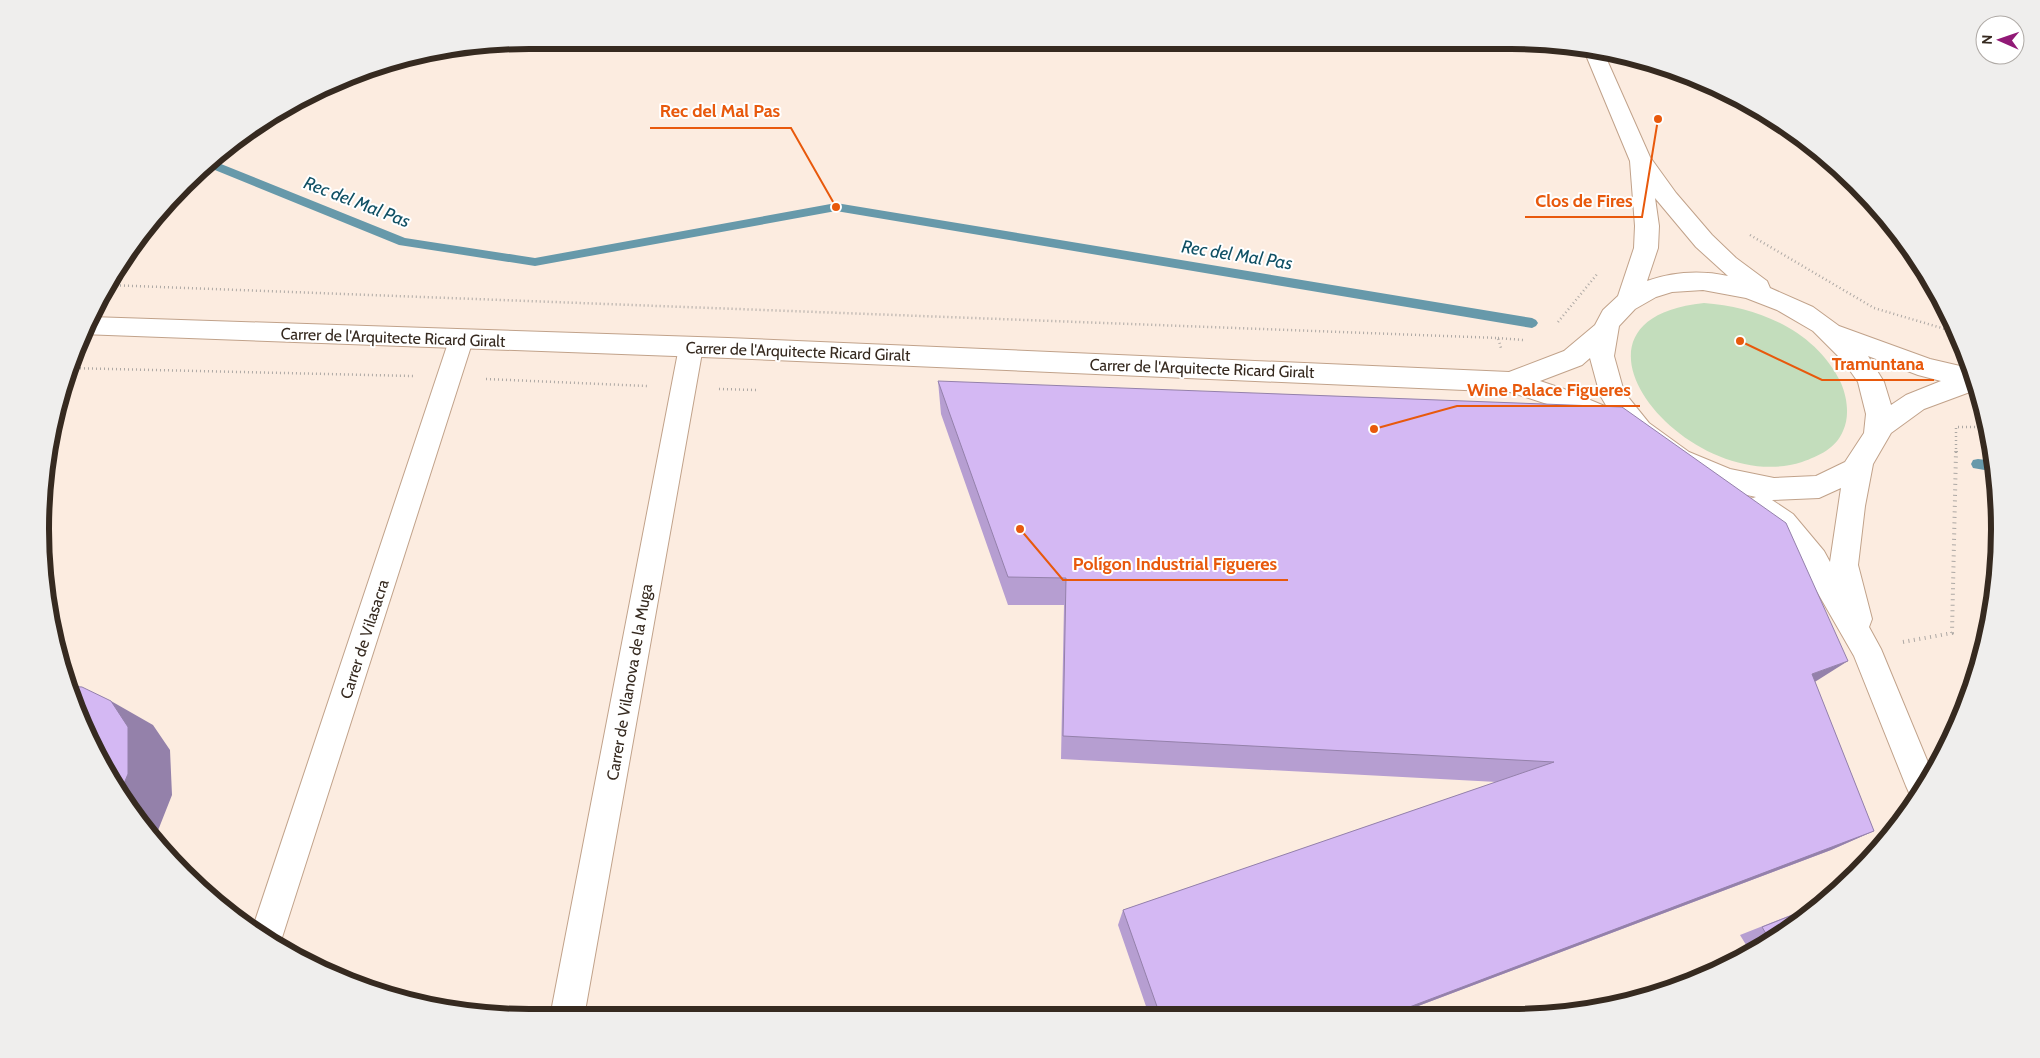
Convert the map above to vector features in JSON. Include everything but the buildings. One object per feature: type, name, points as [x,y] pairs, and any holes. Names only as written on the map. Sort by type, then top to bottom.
[{"type":"main road","points":[[1595,56],[1640,159],[1668,199],[1704,242],[1728,264],[1770,296]]},
{"type":"main road","points":[[1628,302],[1646,248],[1647,226],[1640,159]]},
{"type":"main road","points":[[1702,281],[1736,285],[1770,296],[1802,311],[1831,332],[1854,356],[1871,382],[1879,405],[1880,427],[1873,448],[1860,465],[1841,479],[1816,487],[1787,490],[1750,487],[1713,476],[1678,460],[1647,438],[1624,412],[1608,385],[1602,357],[1605,331],[1618,309],[1641,293],[1669,284],[1702,281]]},
{"type":"main road","name":"Carrer de l'Arquitecte Ricard Giralt","points":[[94,326],[461,340],[691,346],[1510,382],[1555,396],[1597,413],[1647,438]]},
{"type":"main road","name":"Carrer de l'Arquitecte Ricard Giralt","points":[[1510,382],[1573,358],[1605,331]]},
{"type":"main road","points":[[1831,332],[1884,353],[1967,378]]},
{"type":"main road","name":"Carrer de Vilasacra","points":[[268,932],[461,340]]},
{"type":"main road","name":"Carrer de Vilanova de la Muga","points":[[568,1009],[691,346]]},
{"type":"main road","points":[[1880,427],[1915,402],[1968,382]]},
{"type":"main road","points":[[1860,465],[1851,506],[1844,565],[1866,649],[1920,781]]},
{"type":"main road","points":[[1713,476],[1783,522],[1814,560],[1866,649]]},
{"type":"path","points":[[1866,649],[1952,633],[1956,427],[1980,427]]},
{"type":"shaded area","points":[[498,50],[1542,50],[1605,58],[1635,65],[1695,85],[1723,98],[1751,113],[1803,148],[1851,189],[1872,212],[1910,262],[1927,289],[1955,345],[1966,375],[1982,435],[1987,466],[1991,529],[1990,560],[1982,623],[1975,653],[1955,713],[1942,741],[1910,796],[1872,846],[1828,890],[1778,928],[1751,945],[1695,973],[1635,993],[1574,1005],[1511,1009],[498,1008],[435,1000],[405,993],[345,973],[317,960],[262,928],[212,890],[189,869],[168,846],[130,796],[98,741],[74,683],[58,623],[53,592],[49,529],[53,466],[58,435],[74,375],[85,345],[113,289],[130,262],[168,212],[212,168],[262,130],[289,113],[345,85],[405,65],[435,58]]},
{"type":"green space","points":[[1704,303],[1725,305],[1765,316],[1784,325],[1817,349],[1841,383],[1846,400],[1847,413],[1845,425],[1840,437],[1831,447],[1821,454],[1802,462],[1759,466],[1716,455],[1678,432],[1649,402],[1633,370],[1634,340],[1656,316]]},
{"type":"waterway","name":"Rec del Mal Pas","points":[[215,166],[403,242],[535,262],[836,207],[1532,323]]},
{"type":"waterway","name":"Rec del Mal Pas","points":[[1978,464],[1987,465]]},
{"type":"place","name":"Clos de Fires","points":[[1658,119]]},
{"type":"place","name":"Rec del Mal Pas","points":[[836,207]]},
{"type":"place","name":"Tramuntana","points":[[1740,341]]},
{"type":"place","name":"Wine Palace Figueres","points":[[1374,429]]},
{"type":"place","name":"Polígon Industrial Figueres","points":[[1020,529]]}]
